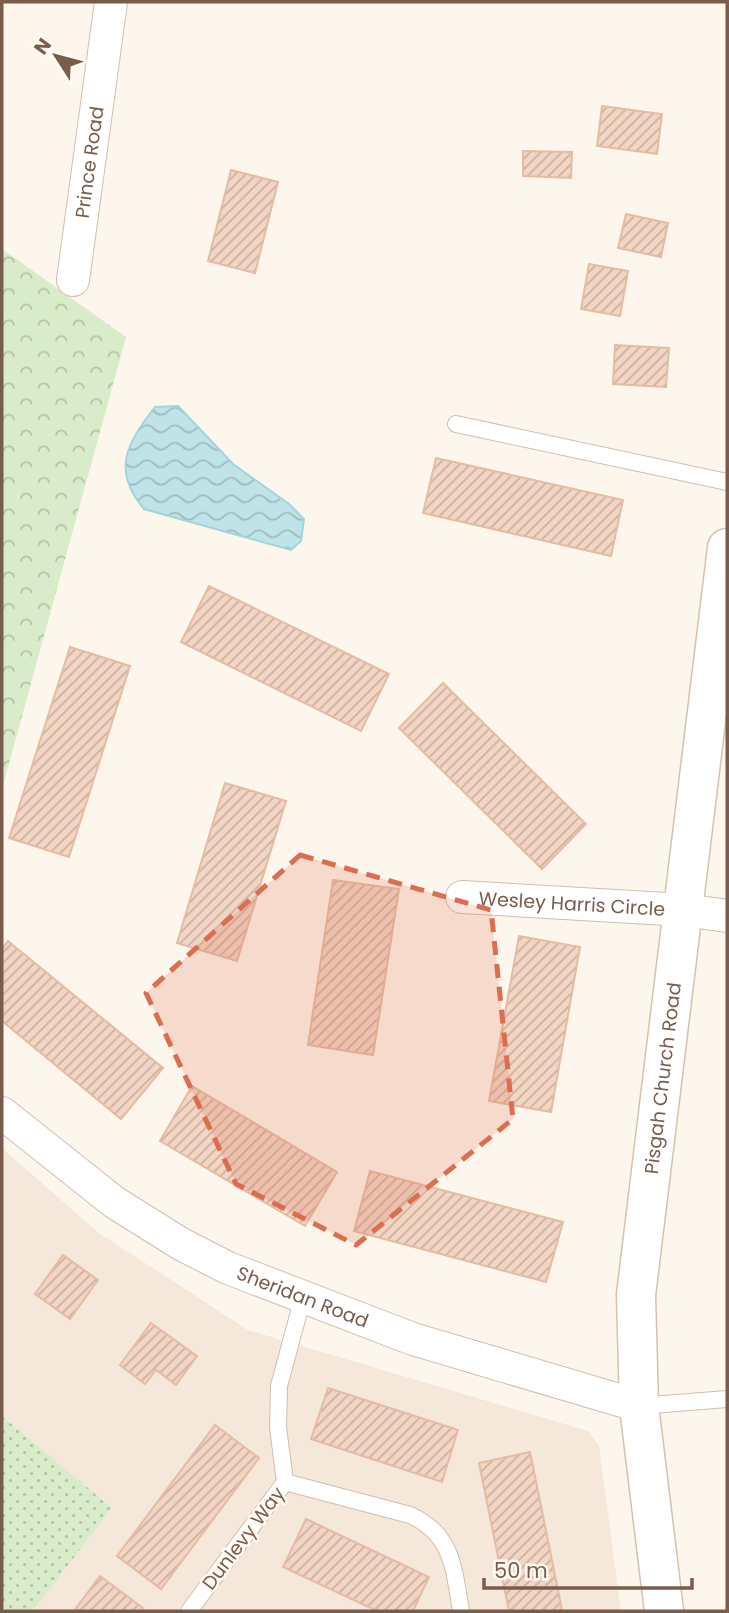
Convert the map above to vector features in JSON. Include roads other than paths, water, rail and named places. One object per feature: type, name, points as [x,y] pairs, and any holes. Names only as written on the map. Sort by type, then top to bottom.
[{"type":"main road","name":"Pisgah Church Road","points":[[664,1611],[639,1406],[636,1294],[727,548]]},
{"type":"street","name":"Prince Road","points":[[73,280],[110,2]]},
{"type":"street","name":"Wesley Harris Circle","points":[[462,897],[684,910],[727,916]]},
{"type":"street","name":"Sheridan Road","points":[[2,1113],[114,1202],[181,1244],[228,1268],[413,1339],[639,1406]]},
{"type":"lane","points":[[456,424],[727,482]]},
{"type":"lane","name":"Dunlevy Way","points":[[189,1611],[285,1482],[278,1427],[279,1386],[303,1297]]},
{"type":"lane","points":[[639,1406],[727,1399]]},
{"type":"lane","points":[[285,1482],[410,1515],[428,1523],[449,1551],[461,1611]]},
{"type":"water","points":[[178,406],[233,464],[289,504],[304,519],[301,541],[291,550],[144,509],[128,482],[127,457],[137,433],[155,407]]}]
